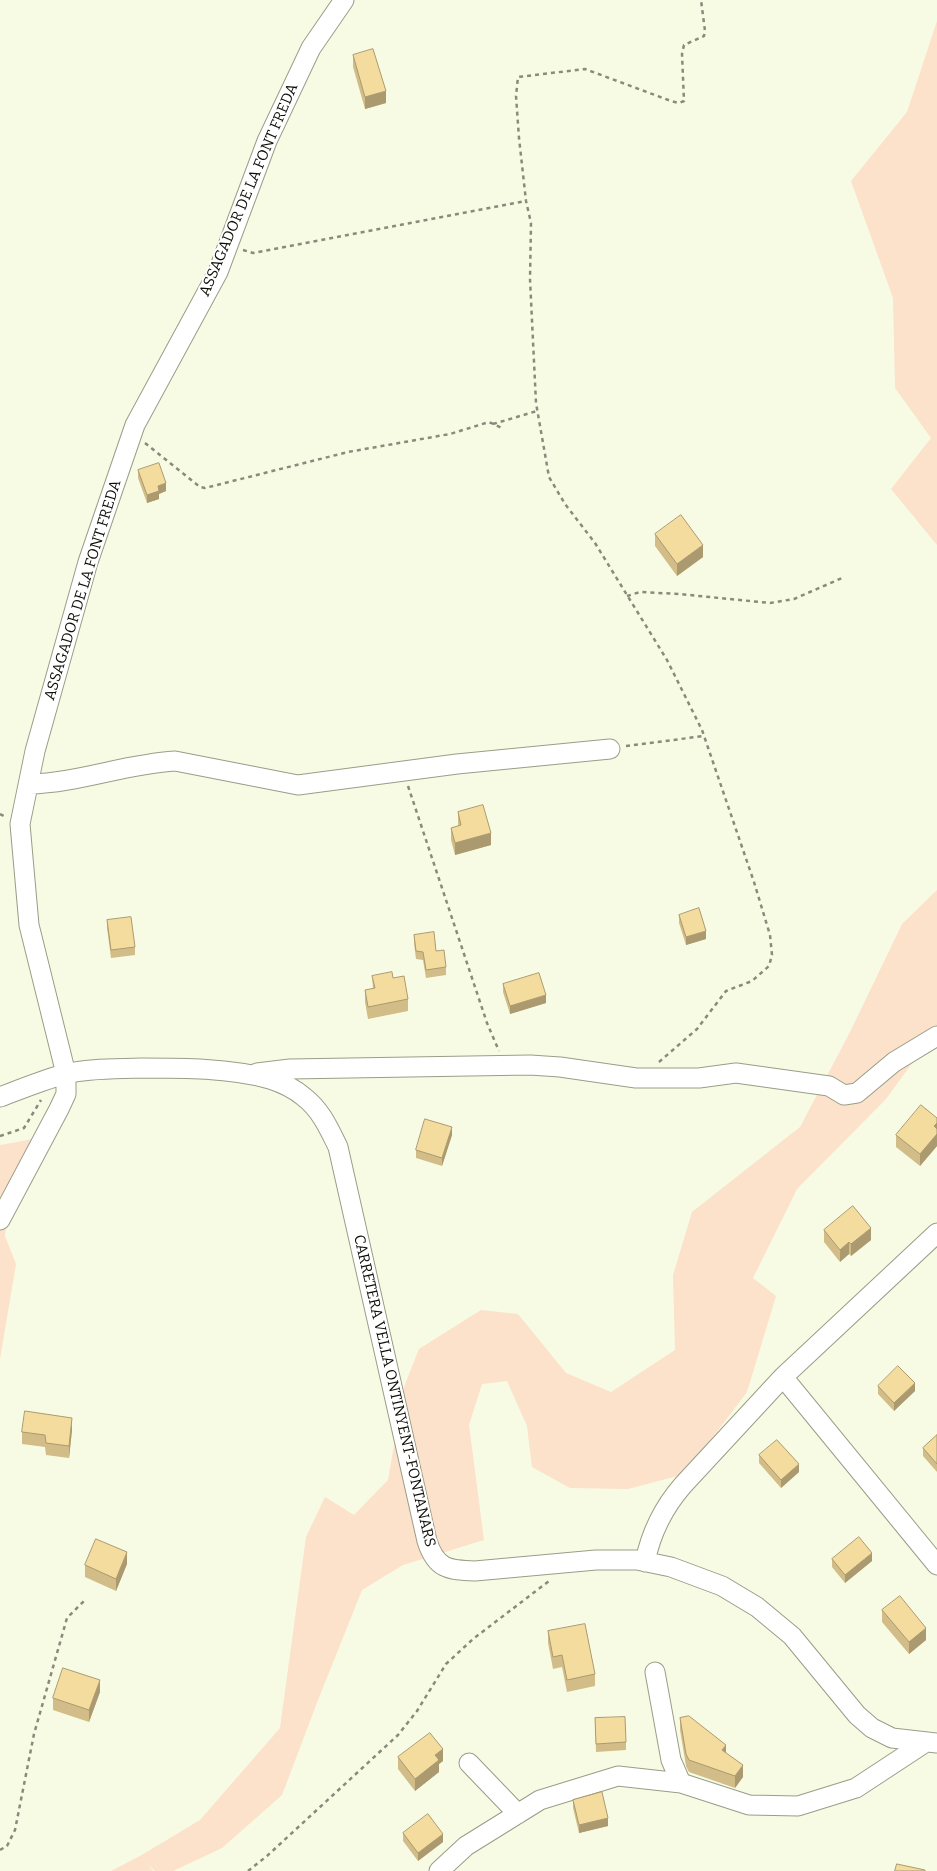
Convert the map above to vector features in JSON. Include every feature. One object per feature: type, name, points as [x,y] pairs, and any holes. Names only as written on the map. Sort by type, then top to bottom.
[{"type":"street","name":"ASSAGADOR DE LA FONT FREDA","points":[[0,1220],[66,1094],[57,1077],[29,925],[20,824],[35,751],[88,562],[135,425],[218,272],[267,141],[311,48],[344,0]]},
{"type":"street","points":[[28,784],[53,783],[116,769],[156,762],[175,761],[298,785],[403,771],[610,748]]},
{"type":"street","points":[[245,1074],[290,1069],[505,1066],[560,1067],[636,1078],[699,1078],[736,1073],[829,1086],[844,1095],[857,1093],[894,1062],[937,1036]]},
{"type":"street","name":"CARRETERA VELLA ONTINYENT-FONTANARS","points":[[0,1097],[57,1077],[111,1068],[176,1068],[245,1074],[272,1080],[291,1088],[305,1097],[326,1122],[338,1147],[426,1541],[431,1555],[440,1565],[455,1570],[475,1571],[596,1560],[636,1560],[671,1568],[722,1586],[757,1607],[792,1636],[857,1715],[872,1728],[892,1738],[932,1742]]},
{"type":"street","points":[[645,1562],[652,1536],[670,1500],[783,1377],[937,1232]]},
{"type":"street","points":[[783,1377],[937,1565]]},
{"type":"street","points":[[655,1672],[671,1760],[681,1783]]},
{"type":"street","points":[[439,1871],[466,1846],[540,1800],[618,1776],[681,1783],[749,1804],[798,1806],[856,1788],[932,1742]]},
{"type":"street","points":[[469,1762],[518,1814]]},
{"type":"path","points":[[658,1063],[697,1029],[726,991],[752,981],[769,966],[772,954],[770,935],[704,736],[667,660],[595,543],[565,504],[549,477],[538,412],[530,279],[531,223],[526,201],[518,138],[516,96],[518,77],[585,69],[671,101],[679,103],[684,101],[682,54],[684,45],[704,36],[701,0]]},
{"type":"path","points":[[228,246],[253,253],[526,201]]},
{"type":"path","points":[[493,424],[538,412]]},
{"type":"path","points":[[132,433],[200,487],[205,488],[348,452],[450,434],[489,422],[502,428]]},
{"type":"path","points":[[627,596],[640,592],[770,603],[794,599],[842,578]]},
{"type":"path","points":[[610,748],[704,736]]},
{"type":"path","points":[[403,771],[487,1023],[505,1066]]},
{"type":"path","points":[[0,1136],[24,1128],[57,1077]]},
{"type":"path","points":[[248,1871],[267,1856],[398,1735],[417,1711],[446,1664],[473,1639],[551,1578]]},
{"type":"path","points":[[0,1850],[7,1846],[15,1830],[34,1734],[67,1618],[84,1601]]},
{"type":"shaded area","points":[[937,21],[937,545],[891,489],[931,438],[895,388],[893,298],[851,181],[907,112]]},
{"type":"shaded area","points":[[937,890],[937,1029],[886,1099],[797,1189],[753,1278],[776,1296],[747,1392],[685,1474],[628,1489],[570,1488],[532,1467],[527,1426],[507,1381],[482,1384],[469,1425],[484,1540],[403,1565],[362,1590],[282,1795],[222,1848],[173,1871],[155,1871],[148,1864],[153,1871],[111,1871],[200,1820],[280,1728],[306,1537],[325,1497],[354,1515],[388,1480],[404,1387],[419,1349],[481,1310],[518,1314],[566,1373],[611,1392],[675,1350],[673,1275],[692,1212],[800,1127],[850,1032],[902,924]]},
{"type":"shaded area","points":[[44,1137],[10,1190],[5,1236],[16,1264],[0,1359],[0,1145]]},
{"type":"building","points":[[373,49],[386,91],[365,97],[353,55]]},
{"type":"building","points":[[159,463],[166,483],[158,486],[159,491],[147,495],[138,470]]},
{"type":"building","points":[[681,515],[703,545],[677,564],[655,534]]},
{"type":"building","points":[[483,805],[491,833],[455,843],[451,828],[461,825],[458,812]]},
{"type":"building","points":[[699,908],[706,931],[686,937],[679,915]]},
{"type":"building","points":[[131,917],[135,947],[111,950],[107,920]]},
{"type":"building","points":[[434,932],[436,951],[444,950],[446,967],[426,970],[423,952],[416,951],[414,935]]},
{"type":"building","points":[[392,972],[393,978],[404,976],[408,999],[368,1007],[365,990],[375,988],[372,976]]},
{"type":"building","points":[[539,973],[546,995],[510,1006],[503,984]]},
{"type":"building","points":[[921,1105],[937,1118],[937,1123],[934,1126],[937,1129],[937,1134],[920,1154],[896,1135]]},
{"type":"building","points":[[425,1119],[452,1127],[442,1158],[416,1150]]},
{"type":"building","points":[[853,1206],[871,1228],[840,1250],[824,1230]]},
{"type":"building","points":[[898,1366],[915,1383],[894,1403],[878,1386]]},
{"type":"building","points":[[25,1411],[72,1418],[69,1446],[46,1443],[45,1435],[22,1432]]},
{"type":"building","points":[[937,1435],[937,1464],[923,1448]]},
{"type":"building","points":[[777,1440],[799,1464],[781,1480],[759,1455]]},
{"type":"building","points":[[859,1537],[872,1553],[845,1575],[832,1559]]},
{"type":"building","points":[[96,1539],[127,1552],[116,1579],[85,1565]]},
{"type":"building","points":[[900,1596],[926,1628],[909,1642],[882,1610]]},
{"type":"building","points":[[585,1624],[595,1674],[567,1680],[562,1655],[553,1657],[548,1631]]},
{"type":"building","points":[[63,1668],[100,1680],[89,1710],[53,1698]]},
{"type":"building","points":[[689,1716],[726,1745],[722,1750],[743,1765],[735,1776],[689,1760],[686,1754],[680,1718]]},
{"type":"building","points":[[625,1717],[626,1742],[596,1744],[595,1718]]},
{"type":"building","points":[[430,1733],[443,1749],[435,1755],[439,1760],[415,1779],[398,1757]]},
{"type":"building","points":[[602,1792],[608,1818],[579,1825],[573,1800]]},
{"type":"building","points":[[428,1814],[443,1834],[418,1853],[403,1833]]},
{"type":"building","points":[[897,1864],[925,1870],[925,1871],[895,1871]]}]
